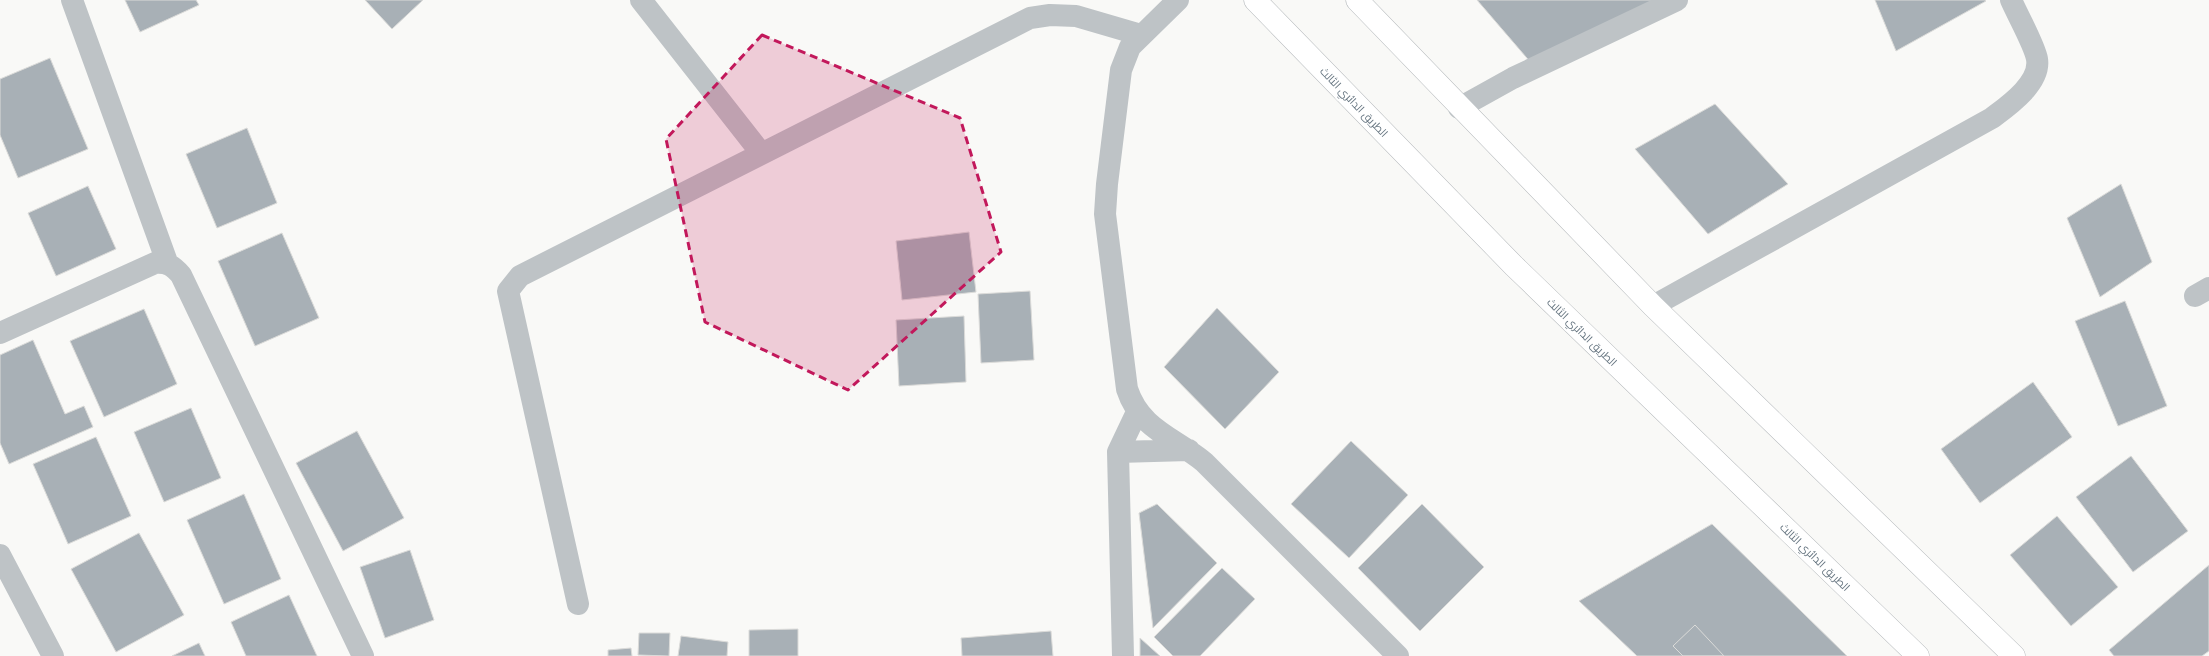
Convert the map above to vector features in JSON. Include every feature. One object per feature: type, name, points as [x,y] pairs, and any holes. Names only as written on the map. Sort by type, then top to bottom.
[{"type":"highway","name":"الطريق الدائري الثالث","points":[[1255,0],[1514,266],[1918,656]]},
{"type":"highway","points":[[1357,0],[1459,108],[1653,306],[2014,656]]},
{"type":"street","points":[[72,0],[167,262],[182,275],[363,656]]},
{"type":"street","points":[[641,0],[761,153]]},
{"type":"street","points":[[1178,0],[1130,47],[1121,70],[1107,184],[1105,214],[1124,376],[1130,400],[1137,412],[1146,422],[1190,450],[1204,462],[1398,656]]},
{"type":"street","points":[[1459,108],[1513,78],[1677,0]]},
{"type":"street","points":[[1653,306],[1992,118],[2016,100],[2032,79],[2037,60],[2010,0]]},
{"type":"street","points":[[578,604],[508,291],[520,276],[1030,18],[1050,15],[1076,16],[1141,35]]},
{"type":"street","points":[[0,332],[155,263],[167,262]]},
{"type":"street","points":[[1123,656],[1118,452],[1137,412]]},
{"type":"street","points":[[1118,452],[1190,450]]},
{"type":"street","points":[[0,555],[53,656]]},
{"type":"highlighted area","points":[[762,35],[960,118],[1001,252],[848,390],[705,322],[666,139]]},
{"type":"building","points":[[125,0],[196,0],[199,5],[140,32]]},
{"type":"building","points":[[365,0],[423,0],[392,29]]},
{"type":"building","points":[[1477,0],[1661,0],[1532,64]]},
{"type":"building","points":[[1875,0],[1985,0],[1986,1],[1896,51]]},
{"type":"building","points":[[50,58],[88,149],[18,178],[0,135],[0,79]]},
{"type":"building","points":[[1715,104],[1788,184],[1708,234],[1635,149]]},
{"type":"building","points":[[247,128],[277,203],[217,228],[186,154]]},
{"type":"building","points":[[2121,184],[2152,262],[2100,297],[2067,218]]},
{"type":"building","points":[[88,186],[116,249],[56,276],[28,213]]},
{"type":"building","points":[[969,232],[976,292],[902,300],[896,241]]},
{"type":"building","points":[[282,233],[319,318],[255,346],[218,261]]},
{"type":"building","points":[[1030,291],[1034,360],[981,363],[978,294]]},
{"type":"building","points":[[2125,301],[2167,406],[2118,426],[2075,321]]},
{"type":"building","points":[[1217,308],[1279,372],[1225,429],[1164,367]]},
{"type":"building","points":[[144,309],[177,384],[104,417],[70,341]]},
{"type":"building","points":[[964,316],[966,382],[899,386],[896,320]]},
{"type":"building","points":[[33,340],[65,414],[84,406],[93,427],[9,464],[0,443],[0,355]]},
{"type":"building","points":[[2033,382],[2072,437],[1980,503],[1941,449]]},
{"type":"building","points":[[191,408],[221,478],[164,502],[134,432]]},
{"type":"building","points":[[357,431],[404,518],[343,551],[296,463]]},
{"type":"building","points":[[96,437],[131,516],[68,544],[33,464]]},
{"type":"building","points":[[1351,441],[1408,495],[1349,558],[1291,504]]},
{"type":"building","points":[[2131,456],[2188,531],[2133,572],[2076,497]]},
{"type":"building","points":[[244,494],[281,579],[224,604],[187,520]]},
{"type":"building","points":[[1157,504],[1217,563],[1153,628],[1139,513]]},
{"type":"building","points":[[1422,504],[1484,567],[1420,631],[1358,568]]},
{"type":"building","points":[[2057,516],[2118,587],[2071,626],[2010,555]]},
{"type":"building","points":[[1712,524],[1847,656],[1637,656],[1579,601]]},
{"type":"building","points":[[139,533],[184,615],[116,652],[71,569]]},
{"type":"building","points":[[410,550],[434,620],[385,638],[360,567]]},
{"type":"building","points":[[2209,565],[2209,651],[2202,656],[2114,656],[2109,650]]},
{"type":"building","points":[[1222,568],[1255,599],[1200,656],[1173,656],[1154,637]]},
{"type":"building","points":[[289,595],[317,656],[246,656],[231,622]]},
{"type":"building","points":[[1695,625],[1724,656],[1683,656],[1673,646]]},
{"type":"building","points":[[798,629],[798,656],[749,656],[749,630]]},
{"type":"building","points":[[1051,631],[1053,656],[962,656],[961,638]]},
{"type":"building","points":[[639,633],[670,633],[669,656],[638,655]]},
{"type":"building","points":[[681,636],[728,642],[727,656],[678,656]]},
{"type":"building","points":[[1140,638],[1160,656],[1140,656]]},
{"type":"building","points":[[199,643],[205,656],[172,656]]},
{"type":"building","points":[[631,648],[632,656],[608,656],[608,650]]}]
